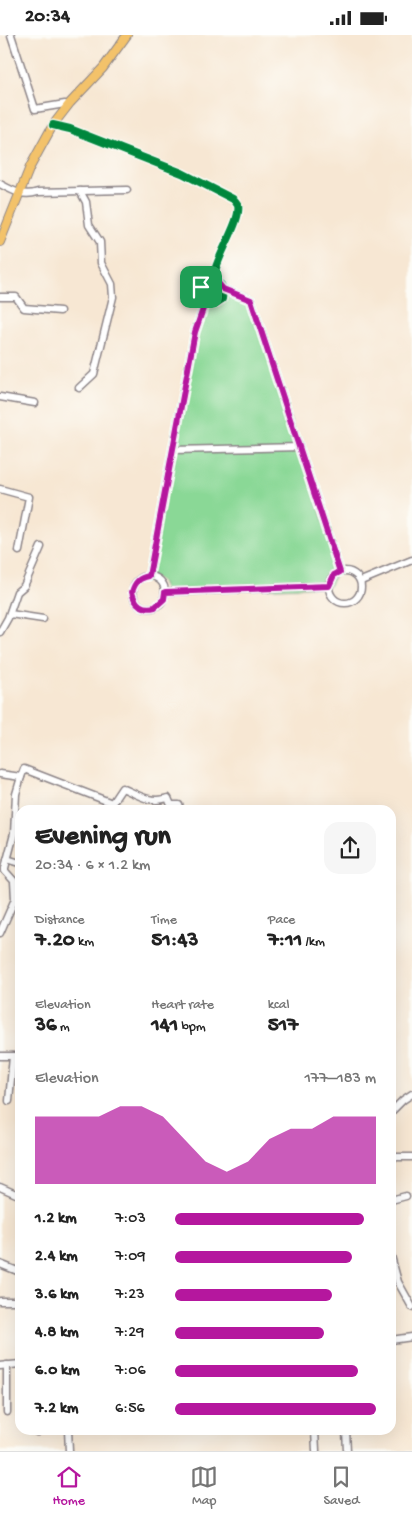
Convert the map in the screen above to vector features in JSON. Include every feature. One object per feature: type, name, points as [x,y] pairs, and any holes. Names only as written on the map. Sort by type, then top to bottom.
[{"type":"main road","points":[[0,242],[30,167],[53,125],[103,68],[127,35]]},
{"type":"street","points":[[11,35],[35,109],[65,104],[68,106]]},
{"type":"street","points":[[53,125],[70,129],[182,173],[233,199],[238,205],[238,215],[215,268],[213,280]]},
{"type":"street","points":[[0,184],[19,194],[127,190]]},
{"type":"street","points":[[79,388],[94,374],[113,297],[112,284],[105,274],[101,263],[100,242],[89,225],[86,202],[80,191]]},
{"type":"street","points":[[213,280],[223,289],[251,300],[340,572]]},
{"type":"street","points":[[213,280],[204,283],[200,291],[202,300],[205,303],[214,305],[219,302],[222,299],[223,289]]},
{"type":"street","points":[[0,297],[16,297],[24,308],[60,311]]},
{"type":"street","points":[[149,576],[195,332],[205,303]]},
{"type":"street","points":[[0,397],[35,403]]},
{"type":"street","points":[[173,450],[300,447]]},
{"type":"street","points":[[0,489],[29,497],[19,551]]},
{"type":"street","points":[[0,632],[10,614],[18,592],[24,586],[41,547]]},
{"type":"street","points":[[360,581],[412,560]]},
{"type":"street","points":[[340,572],[352,572],[360,581],[362,587],[361,594],[352,603],[338,602],[330,592],[329,586],[334,575],[340,572]]},
{"type":"street","points":[[149,576],[155,577],[160,581],[165,592],[164,599],[155,607],[142,607],[137,604],[132,592],[134,586],[143,577],[149,576]]},
{"type":"street","points":[[165,592],[329,586]]},
{"type":"street","points":[[10,614],[43,619]]},
{"type":"street","points":[[15,805],[16,794],[24,769],[112,803],[122,788],[151,801],[160,801],[168,798],[170,805]]},
{"type":"street","points":[[0,774],[21,777]]},
{"type":"street","points":[[0,933],[15,899],[14,881],[4,868],[14,834],[15,814]]},
{"type":"street","points":[[7,859],[15,861]]},
{"type":"street","points":[[0,1057],[15,1056]]},
{"type":"street","points":[[9,1101],[15,1067]]},
{"type":"street","points":[[396,1108],[412,1094]]},
{"type":"street","points":[[396,1157],[412,1157]]},
{"type":"street","points":[[0,1187],[15,1194]]},
{"type":"street","points":[[396,1199],[406,1196]]},
{"type":"street","points":[[0,1264],[15,1270]]},
{"type":"street","points":[[396,1275],[412,1307]]},
{"type":"street","points":[[0,1301],[15,1301]]},
{"type":"street","points":[[396,1339],[412,1337]]},
{"type":"street","points":[[3,1365],[7,1412]]},
{"type":"street","points":[[68,1435],[69,1451]]},
{"type":"street","points":[[315,1435],[316,1451]]},
{"type":"street","points":[[346,1435],[347,1451]]},
{"type":"green space","points":[[223,289],[251,300],[340,572],[335,575],[329,586],[165,592],[161,581],[149,576],[195,332],[205,303],[219,302]]},
{"type":"cycle path","points":[[53,125],[70,129],[182,173],[234,200],[238,205],[236,221],[218,262],[213,280]]},
{"type":"cycle path","points":[[223,289],[222,299],[214,304],[205,303],[200,295],[200,289],[203,285],[207,281],[213,280],[221,285],[223,289],[251,300],[340,572]]},
{"type":"cycle path","points":[[149,576],[195,332],[205,303]]},
{"type":"route","points":[[213,280],[221,285],[223,289],[251,300],[340,572],[334,575],[329,586],[165,592],[164,599],[160,604],[149,609],[137,604],[132,592],[137,581],[149,576],[195,332],[205,303],[200,295],[201,287],[204,283],[213,280]]}]
